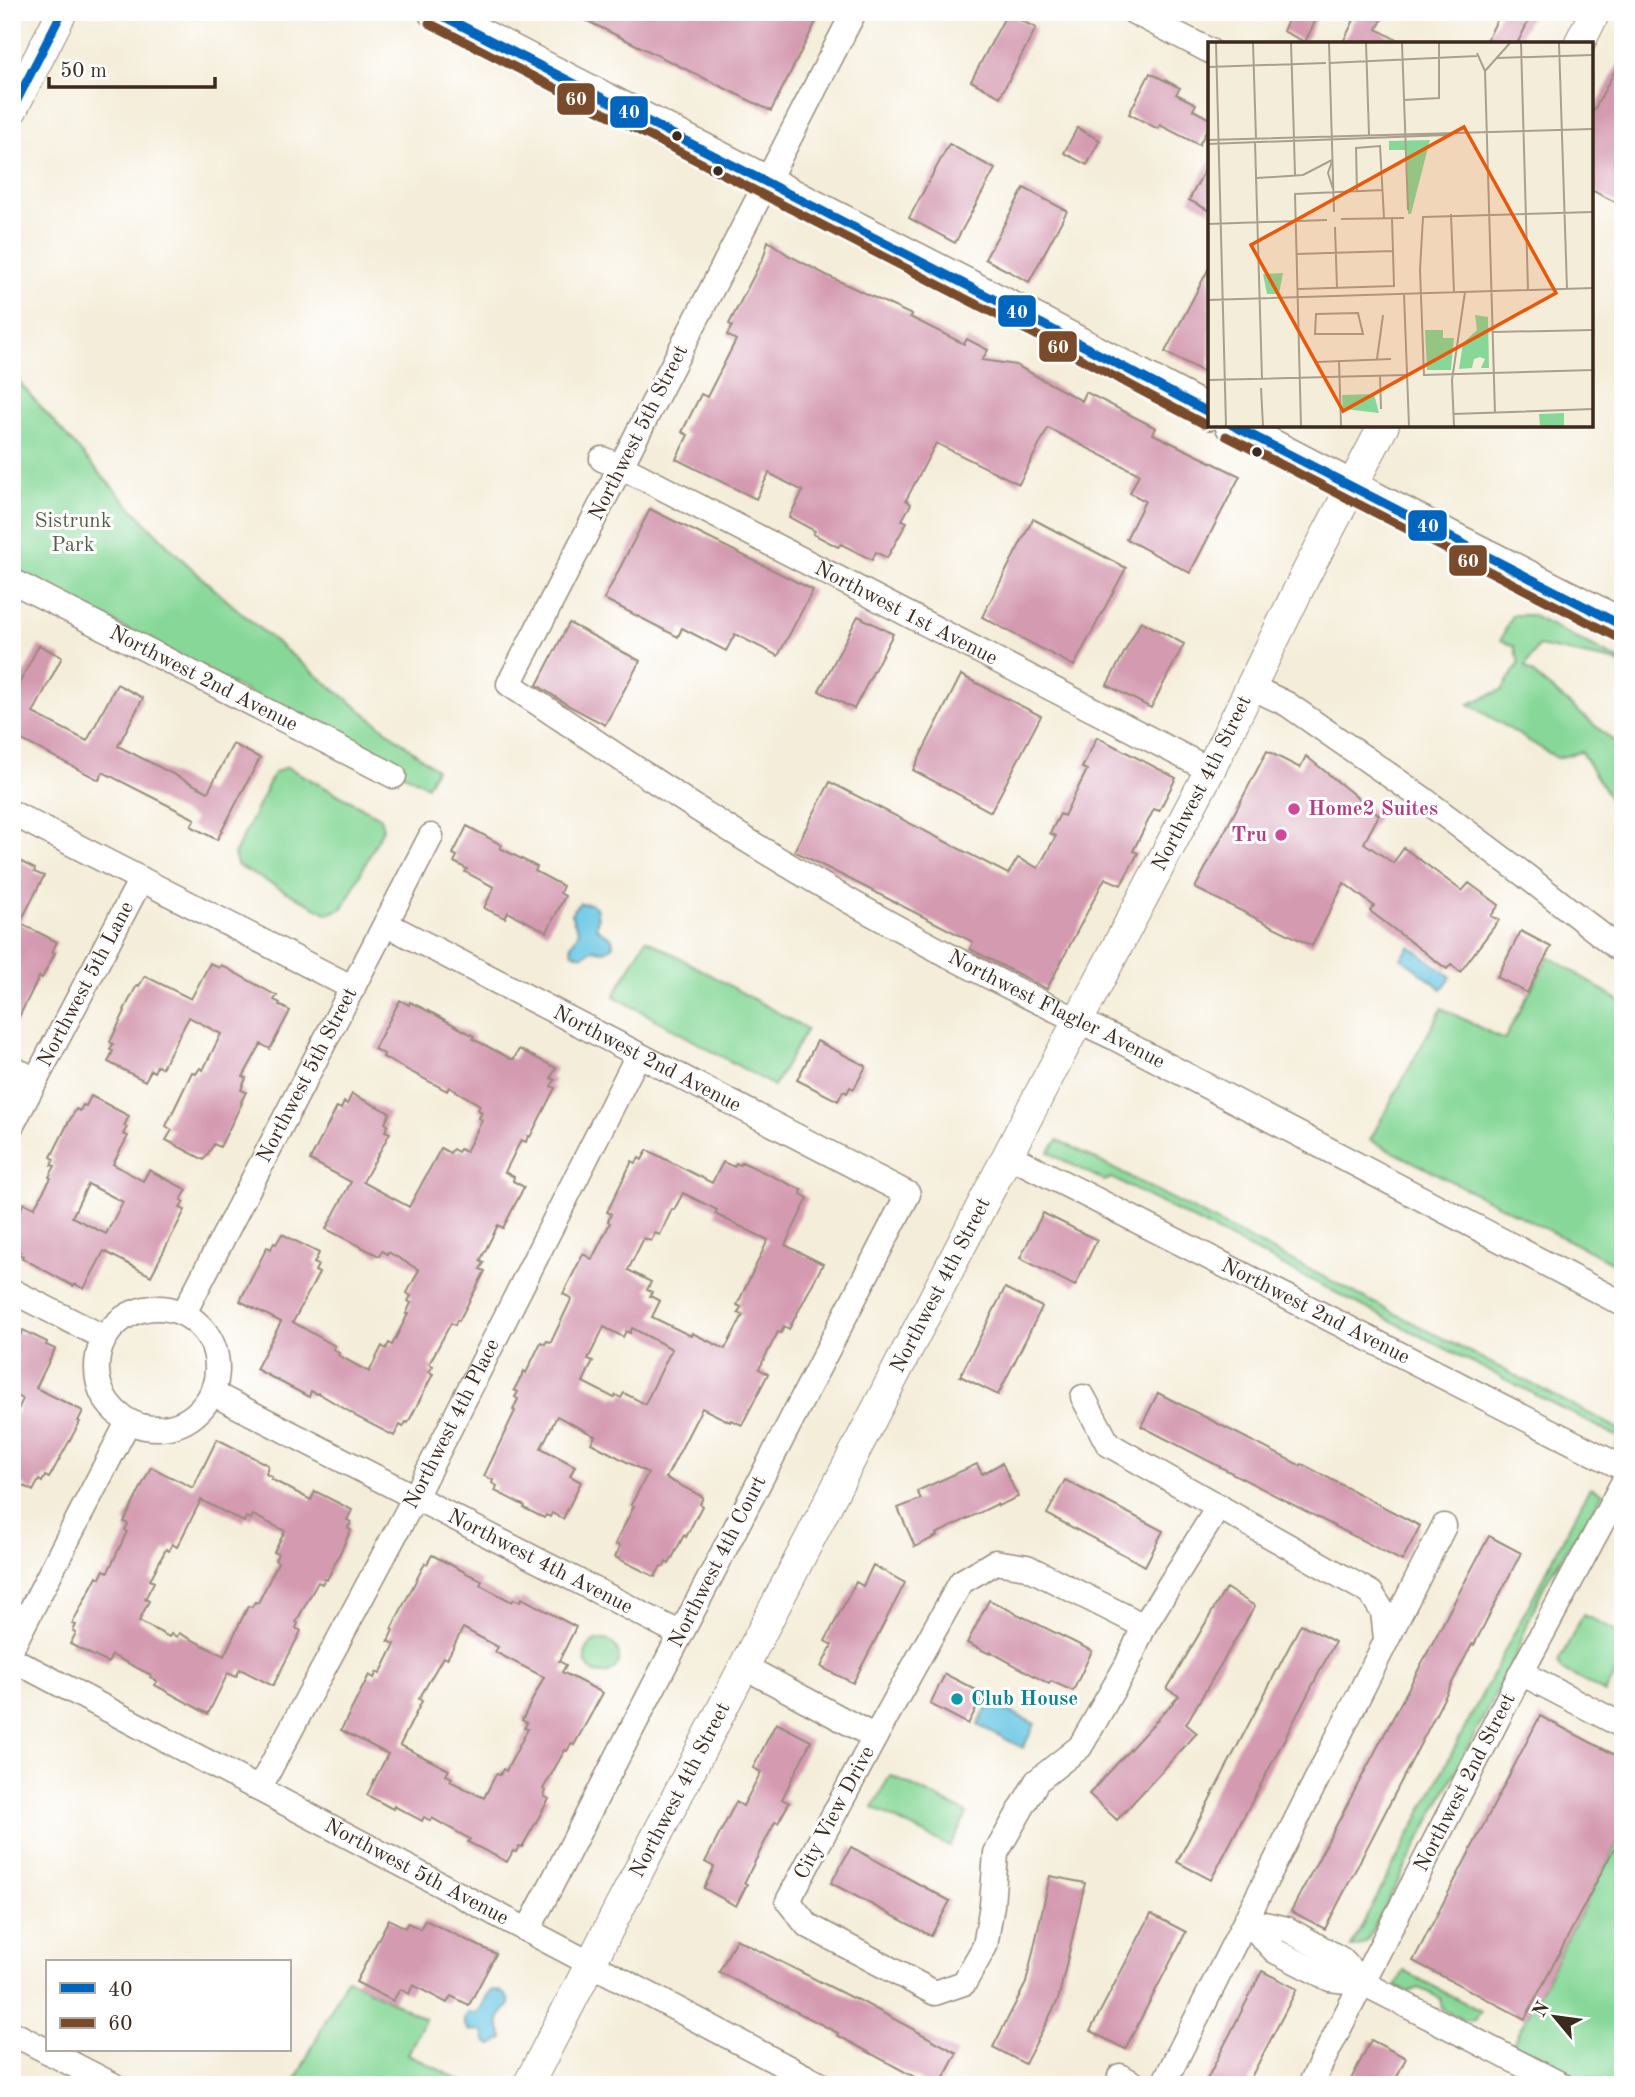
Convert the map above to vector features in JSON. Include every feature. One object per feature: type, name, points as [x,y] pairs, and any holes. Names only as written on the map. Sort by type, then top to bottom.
[{"type":"main road","points":[[435,12],[1042,324],[1208,413]]},
{"type":"main road","points":[[1236,427],[1623,626]]},
{"type":"street","points":[[12,110],[62,12]]},
{"type":"street","name":"Northwest 5th Street","points":[[509,684],[612,463],[767,183],[854,12]]},
{"type":"street","points":[[1135,12],[1208,50]]},
{"type":"street","points":[[1580,42],[1595,12]]},
{"type":"street","name":"Northwest 4th Street","points":[[528,2085],[1210,769],[1350,487],[1383,427]]},
{"type":"street","name":"Northwest 1st Avenue","points":[[612,463],[1210,769]]},
{"type":"street","name":"Northwest 2nd Avenue","points":[[12,581],[394,776]]},
{"type":"street","name":"Northwest Flagler Avenue","points":[[509,684],[762,850],[897,927],[1623,1304]]},
{"type":"street","points":[[1251,687],[1287,704],[1422,798],[1623,952]]},
{"type":"street","points":[[12,813],[353,988]]},
{"type":"street","name":"Northwest 5th Street","points":[[184,1313],[431,836]]},
{"type":"street","name":"Northwest 5th Lane","points":[[12,1125],[141,879]]},
{"type":"street","name":"Northwest 2nd Avenue","points":[[386,924],[908,1194]]},
{"type":"street","name":"Northwest 4th Place","points":[[259,1788],[415,1497],[638,1055]]},
{"type":"street","points":[[12,1068],[36,1080]]},
{"type":"street","name":"Northwest 2nd Avenue","points":[[1008,1155],[1623,1468]]},
{"type":"street","name":"Northwest 4th Court","points":[[528,1930],[908,1194]]},
{"type":"street","points":[[12,1291],[103,1337]]},
{"type":"street","points":[[148,1308],[166,1308],[184,1313],[199,1324],[211,1339],[217,1356],[218,1375],[212,1393],[204,1407],[191,1419],[176,1426],[144,1428],[128,1422],[113,1410],[103,1395],[97,1377],[97,1358],[103,1337],[130,1314],[148,1308]]},
{"type":"street","name":"Northwest 4th Avenue","points":[[212,1393],[681,1634]]},
{"type":"street","points":[[1083,1397],[1108,1444],[1371,1593],[1383,1612],[1386,1639]]},
{"type":"street","points":[[12,1647],[128,1422]]},
{"type":"street","name":"Northwest 2nd Street","points":[[1310,2085],[1521,1673],[1623,1483]]},
{"type":"street","name":"City View Drive","points":[[1144,1626],[1027,1567],[995,1562],[961,1582],[788,1901],[807,1925],[935,1993],[964,1983],[985,1946],[992,1905],[996,1853],[1037,1781],[1080,1746],[1127,1665],[1144,1626],[1219,1506]]},
{"type":"street","points":[[1163,2085],[1444,1526]]},
{"type":"street","name":"Northwest 5th Avenue","points":[[12,1659],[821,2085]]},
{"type":"street","name":"City View Drive","points":[[743,1666],[875,1737]]},
{"type":"street","points":[[1521,1673],[1623,1726]]},
{"type":"street","points":[[1245,1920],[1275,1951],[1330,1979],[1363,1983],[1562,2085]]},
{"type":"street","points":[[12,2033],[46,2051]]},
{"type":"street","points":[[49,2052],[113,2085]]},
{"type":"green space","name":"Sistrunk Park","points":[[12,374],[162,540],[215,590],[277,643],[436,769],[427,786],[12,569]]},
{"type":"green space","points":[[1512,615],[1531,615],[1623,662],[1623,666],[1614,661],[1538,646],[1525,667],[1623,749],[1623,854],[1617,810],[1581,752],[1557,758],[1469,704],[1502,690],[1519,663],[1514,646],[1501,640]]},
{"type":"green space","points":[[287,767],[380,817],[383,829],[343,908],[328,914],[238,866],[234,855],[274,773]]},
{"type":"green space","points":[[646,939],[807,1029],[774,1086],[614,996]]},
{"type":"green space","points":[[1549,956],[1623,1003],[1623,1268],[1370,1140],[1442,1008],[1504,1040]]},
{"type":"green space","points":[[1058,1140],[1623,1431],[1623,1454],[1615,1450],[1620,1438],[1112,1178],[1105,1181],[1058,1158],[1049,1152]]},
{"type":"green space","points":[[1590,1487],[1603,1493],[1545,1584],[1516,1655],[1367,1941],[1351,1947]]},
{"type":"green space","points":[[1583,1615],[1611,1628],[1623,1641],[1623,1656],[1605,1693],[1562,1670],[1558,1663]]},
{"type":"green space","points":[[602,1640],[614,1645],[619,1657],[614,1669],[602,1674],[590,1669],[585,1657],[590,1645]]},
{"type":"green space","points":[[890,1775],[967,1813],[950,1847],[873,1808]]},
{"type":"green space","points":[[1623,1831],[1623,2085],[1588,2085],[1512,2045]]},
{"type":"green space","points":[[1404,1971],[1481,2011],[1475,2020],[1464,2021],[1442,2009],[1440,1998],[1419,1988],[1408,1992],[1396,1986]]},
{"type":"green space","points":[[347,1978],[425,2019],[408,2054],[469,2085],[293,2085]]},
{"type":"water","points":[[580,903],[596,907],[596,927],[612,939],[613,945],[608,949],[593,949],[582,956],[572,952],[571,945],[579,932],[572,914]]},
{"type":"water","points":[[1410,946],[1451,977],[1442,989],[1401,958]]},
{"type":"water","points":[[990,1702],[1035,1724],[1023,1748],[978,1725]]},
{"type":"water","points":[[492,1990],[504,1994],[509,2004],[499,2021],[503,2038],[492,2045],[486,2042],[482,2031],[470,2031],[465,2025],[465,2017],[469,2012],[479,2011]]},
{"type":"building","points":[[569,12],[821,12],[771,111]]},
{"type":"building","points":[[1292,12],[1320,12],[1305,42],[1283,31]]},
{"type":"building","points":[[1358,12],[1386,12],[1377,29],[1400,42],[1343,42]]},
{"type":"building","points":[[1501,12],[1533,12],[1518,42],[1486,42]]},
{"type":"building","points":[[1007,13],[1036,28],[1000,97],[971,81]]},
{"type":"building","points":[[1623,55],[1623,206],[1593,191],[1593,112]]},
{"type":"building","points":[[1150,73],[1180,88],[1176,94],[1196,104],[1193,110],[1208,118],[1208,128],[1199,145],[1160,125],[1158,129],[1129,114]]},
{"type":"building","points":[[1077,128],[1100,140],[1087,165],[1064,153]]},
{"type":"building","points":[[949,144],[995,169],[955,243],[909,218]]},
{"type":"building","points":[[1208,164],[1208,210],[1189,200]]},
{"type":"building","points":[[1024,188],[1067,211],[1029,282],[985,259]]},
{"type":"building","points":[[768,241],[788,255],[912,315],[910,317],[964,344],[967,339],[988,350],[982,360],[1016,365],[1082,401],[1086,392],[1156,428],[1153,434],[1240,476],[1190,573],[1126,539],[1145,501],[1130,493],[1139,474],[1048,428],[1019,484],[936,443],[906,500],[911,504],[902,520],[907,522],[887,558],[876,552],[872,560],[841,544],[838,547],[789,517],[803,491],[769,473],[756,499],[676,459],[688,435],[682,432],[701,394],[707,397],[736,340],[727,335],[732,326],[729,324],[764,256]]},
{"type":"building","points":[[1208,270],[1208,374],[1165,352]]},
{"type":"building","points":[[650,509],[813,590],[778,656],[735,634],[726,651],[682,628],[678,637],[604,599]]},
{"type":"building","points":[[1033,519],[1126,568],[1074,666],[982,617]]},
{"type":"building","points":[[858,616],[893,634],[854,709],[819,691]]},
{"type":"building","points":[[1141,621],[1184,644],[1151,708],[1107,685]]},
{"type":"building","points":[[569,623],[640,661],[605,725],[537,685]]},
{"type":"building","points":[[39,645],[62,657],[33,713],[87,741],[117,684],[143,698],[118,746],[208,792],[233,744],[260,758],[217,840],[191,826],[195,819],[103,772],[99,780],[12,735],[12,697]]},
{"type":"building","points":[[961,675],[1041,716],[991,812],[913,770]]},
{"type":"building","points":[[1097,737],[1176,778],[1159,811],[1154,809],[1133,851],[1138,853],[1121,885],[1105,878],[1047,989],[970,949],[973,942],[794,851],[830,782],[1008,874],[1018,858],[1038,868],[1056,836],[1050,833],[1060,814],[1064,816],[1087,770],[1082,768]]},
{"type":"building","points":[[1267,751],[1300,768],[1306,756],[1379,815],[1364,843],[1393,863],[1404,848],[1462,891],[1469,883],[1499,905],[1491,916],[1499,920],[1460,972],[1451,964],[1447,969],[1370,911],[1374,906],[1344,883],[1312,946],[1195,888]]},
{"type":"building","points":[[467,826],[502,845],[500,848],[537,867],[535,871],[563,886],[560,893],[565,896],[547,932],[508,912],[505,918],[484,908],[494,887],[465,872],[467,869],[454,862],[457,856],[453,854]]},
{"type":"building","points":[[12,857],[44,876],[20,923],[57,942],[52,952],[55,953],[42,978],[39,977],[12,1031]]},
{"type":"building","points":[[1521,931],[1551,947],[1527,993],[1497,977]]},
{"type":"building","points":[[210,963],[219,968],[221,965],[277,996],[274,1000],[290,1011],[270,1049],[261,1044],[243,1077],[246,1078],[241,1090],[246,1092],[242,1103],[220,1147],[214,1144],[204,1160],[166,1140],[172,1130],[166,1126],[192,1072],[196,1074],[200,1068],[203,1070],[221,1034],[189,1017],[162,1068],[157,1066],[154,1072],[151,1070],[145,1081],[108,1062],[113,1051],[110,1050],[113,1044],[110,1042],[137,985],[139,986],[145,976],[191,999]]},
{"type":"building","points":[[400,1000],[434,1014],[511,1059],[514,1059],[519,1049],[556,1068],[551,1078],[555,1080],[551,1086],[555,1088],[530,1137],[528,1136],[526,1142],[521,1140],[505,1172],[514,1177],[513,1181],[524,1187],[503,1228],[498,1225],[480,1261],[484,1263],[480,1269],[485,1271],[459,1321],[457,1320],[455,1325],[451,1323],[429,1364],[433,1366],[429,1372],[433,1374],[408,1423],[403,1427],[400,1425],[394,1436],[318,1393],[311,1391],[309,1397],[256,1369],[281,1322],[240,1301],[267,1247],[271,1249],[282,1234],[319,1253],[314,1263],[318,1265],[315,1271],[319,1273],[293,1322],[335,1346],[333,1349],[338,1355],[369,1372],[382,1346],[386,1349],[389,1343],[392,1345],[408,1314],[411,1303],[408,1301],[411,1296],[407,1293],[419,1270],[388,1252],[387,1254],[382,1251],[379,1256],[326,1229],[351,1182],[310,1160],[337,1107],[341,1109],[344,1102],[347,1104],[352,1094],[390,1113],[385,1123],[388,1125],[385,1131],[390,1133],[363,1182],[409,1207],[441,1148],[450,1153],[453,1149],[466,1152],[482,1120],[479,1118],[482,1112],[478,1110],[480,1105],[449,1087],[447,1091],[383,1057],[384,1054],[374,1049]]},
{"type":"building","points":[[817,1041],[866,1066],[854,1089],[850,1087],[847,1093],[843,1091],[838,1101],[797,1080]]},
{"type":"building","points":[[91,1096],[129,1116],[123,1134],[128,1136],[113,1164],[143,1181],[149,1170],[187,1190],[180,1208],[185,1210],[151,1276],[104,1251],[84,1289],[75,1284],[73,1286],[22,1258],[23,1256],[18,1254],[20,1252],[12,1248],[12,1225],[24,1203],[34,1208],[51,1178],[49,1177],[55,1166],[51,1165],[54,1159],[51,1157],[67,1125],[76,1109],[80,1111],[83,1105],[86,1106]],"holes":[[[88,1184],[123,1202],[106,1234],[72,1217]]]},
{"type":"building","points":[[647,1150],[712,1183],[723,1162],[734,1167],[736,1163],[740,1165],[742,1162],[802,1190],[801,1194],[808,1198],[785,1245],[823,1264],[789,1329],[784,1326],[781,1333],[778,1332],[759,1369],[768,1374],[742,1425],[702,1408],[666,1478],[703,1497],[700,1504],[702,1506],[669,1564],[666,1562],[664,1567],[661,1566],[655,1577],[615,1557],[620,1546],[615,1544],[648,1473],[591,1443],[595,1436],[557,1416],[541,1448],[575,1466],[570,1476],[581,1482],[563,1519],[552,1513],[550,1517],[546,1515],[544,1518],[524,1508],[525,1506],[495,1491],[497,1486],[492,1483],[493,1480],[484,1476],[515,1411],[513,1410],[518,1399],[515,1397],[518,1392],[514,1390],[524,1371],[526,1373],[541,1342],[551,1342],[571,1298],[563,1294],[583,1254],[592,1259],[610,1223],[608,1221],[611,1214],[607,1212],[632,1161],[636,1163],[639,1158],[642,1160]],"holes":[[[683,1193],[717,1210],[715,1214],[768,1240],[737,1305],[741,1307],[738,1313],[743,1315],[725,1349],[652,1317],[660,1301],[650,1296],[652,1292],[647,1290],[651,1282],[628,1270],[644,1238],[651,1241],[655,1233],[660,1235]],[[604,1327],[623,1337],[626,1331],[630,1333],[632,1328],[672,1349],[645,1404],[624,1393],[621,1398],[616,1395],[614,1398],[583,1382],[593,1361],[588,1359]]]},
{"type":"building","points":[[1043,1213],[1097,1240],[1075,1286],[1020,1258]]},
{"type":"building","points":[[1005,1288],[1042,1307],[998,1395],[960,1376]]},
{"type":"building","points":[[12,1329],[21,1334],[23,1330],[55,1349],[36,1388],[83,1411],[78,1421],[80,1422],[49,1478],[45,1476],[42,1482],[39,1480],[33,1491],[12,1480],[12,1427],[23,1399],[12,1393]]},
{"type":"building","points":[[1158,1393],[1420,1526],[1402,1561],[1141,1426]]},
{"type":"building","points":[[217,1439],[268,1465],[266,1474],[272,1477],[271,1479],[311,1500],[315,1491],[352,1510],[347,1520],[351,1522],[348,1528],[351,1530],[327,1580],[322,1584],[318,1582],[296,1622],[296,1628],[301,1631],[273,1686],[240,1669],[236,1677],[228,1673],[208,1714],[155,1685],[157,1681],[150,1677],[151,1675],[112,1655],[108,1663],[70,1644],[76,1633],[73,1631],[76,1625],[72,1624],[97,1576],[100,1578],[104,1570],[108,1572],[127,1532],[125,1530],[128,1524],[124,1522],[151,1467],[193,1488]],"holes":[[[201,1500],[244,1522],[246,1517],[251,1519],[253,1515],[285,1531],[274,1552],[278,1554],[275,1560],[278,1562],[273,1573],[258,1603],[255,1602],[252,1607],[248,1606],[224,1656],[179,1633],[177,1637],[171,1634],[169,1637],[139,1621],[149,1601],[145,1599],[154,1582],[150,1580],[166,1549],[169,1551],[172,1544],[177,1547]]]},
{"type":"building","points":[[1002,1463],[1018,1497],[998,1506],[997,1504],[915,1547],[898,1508],[921,1499],[917,1491],[977,1464],[982,1474]]},
{"type":"building","points":[[1065,1480],[1163,1531],[1145,1566],[1047,1514]]},
{"type":"building","points":[[1489,1536],[1521,1553],[1325,1929],[1291,1911]]},
{"type":"building","points":[[432,1555],[482,1581],[480,1585],[512,1602],[514,1599],[520,1602],[522,1598],[576,1627],[559,1661],[566,1665],[562,1672],[603,1693],[574,1745],[571,1744],[567,1751],[565,1750],[543,1789],[546,1791],[544,1796],[549,1799],[522,1847],[519,1846],[516,1852],[513,1851],[507,1862],[468,1842],[470,1839],[432,1818],[431,1821],[424,1817],[422,1821],[367,1795],[388,1754],[341,1730],[369,1675],[374,1678],[377,1672],[380,1674],[395,1644],[388,1641],[393,1630],[391,1629],[425,1563],[427,1564]],"holes":[[[463,1628],[498,1647],[495,1652],[544,1677],[522,1720],[527,1723],[524,1728],[528,1729],[506,1771],[503,1769],[500,1775],[496,1774],[484,1798],[450,1781],[452,1778],[446,1775],[449,1770],[400,1745],[422,1701],[419,1699],[443,1657],[447,1659]]]},
{"type":"building","points":[[873,1565],[905,1583],[853,1683],[821,1667],[832,1645],[825,1641],[856,1582],[863,1586]]},
{"type":"building","points":[[1226,1588],[1255,1606],[1186,1724],[1197,1733],[1117,1820],[1089,1794],[1179,1696],[1167,1689]]},
{"type":"building","points":[[989,1600],[1092,1651],[1073,1691],[1051,1681],[1049,1684],[991,1652],[990,1654],[967,1643]]},
{"type":"building","points":[[1301,1624],[1335,1642],[1211,1880],[1177,1862]]},
{"type":"building","name":"Club House","points":[[945,1674],[984,1694],[968,1724],[930,1704]]},
{"type":"building","points":[[1540,1716],[1623,1759],[1623,1831],[1525,2019],[1413,1961]]},
{"type":"building","points":[[776,1723],[811,1741],[782,1799],[789,1803],[778,1823],[775,1822],[744,1883],[747,1884],[736,1906],[704,1888],[714,1867],[705,1862],[736,1802],[743,1806],[761,1772],[753,1768]]},
{"type":"building","points":[[851,1847],[950,1901],[931,1936],[831,1883]]},
{"type":"building","points":[[1050,1876],[1085,1883],[1058,2000],[1025,2064],[993,2047],[1026,1983]]},
{"type":"building","points":[[1151,1914],[1186,1932],[1125,2049],[1090,2031]]},
{"type":"building","points":[[389,1919],[405,1928],[408,1923],[420,1929],[425,1920],[496,1954],[469,2005],[451,1996],[447,2003],[413,1985],[409,1994],[400,1989],[393,2001],[356,1982]]},
{"type":"building","points":[[736,1939],[857,1999],[957,2053],[940,2085],[929,2085],[837,2035],[838,2033],[719,1972]]},
{"type":"building","points":[[1262,1971],[1297,1989],[1247,2085],[1204,2085]]},
{"type":"building","points":[[1371,2040],[1406,2058],[1393,2085],[1348,2085]]},
{"type":"transit line","name":"40","points":[[12,110],[62,12]]},
{"type":"transit line","name":"40","points":[[435,12],[1208,412]]},
{"type":"transit line","name":"60","points":[[429,23],[1204,424]]},
{"type":"transit line","name":"40","points":[[1236,427],[1623,626]]},
{"type":"transit line","name":"60","points":[[1226,436],[1617,637]]},
{"type":"place","name":"Home2 Suites","points":[[1294,809]]},
{"type":"place","name":"Tru","points":[[1281,835]]},
{"type":"place","name":"Club House","points":[[957,1699]]}]
